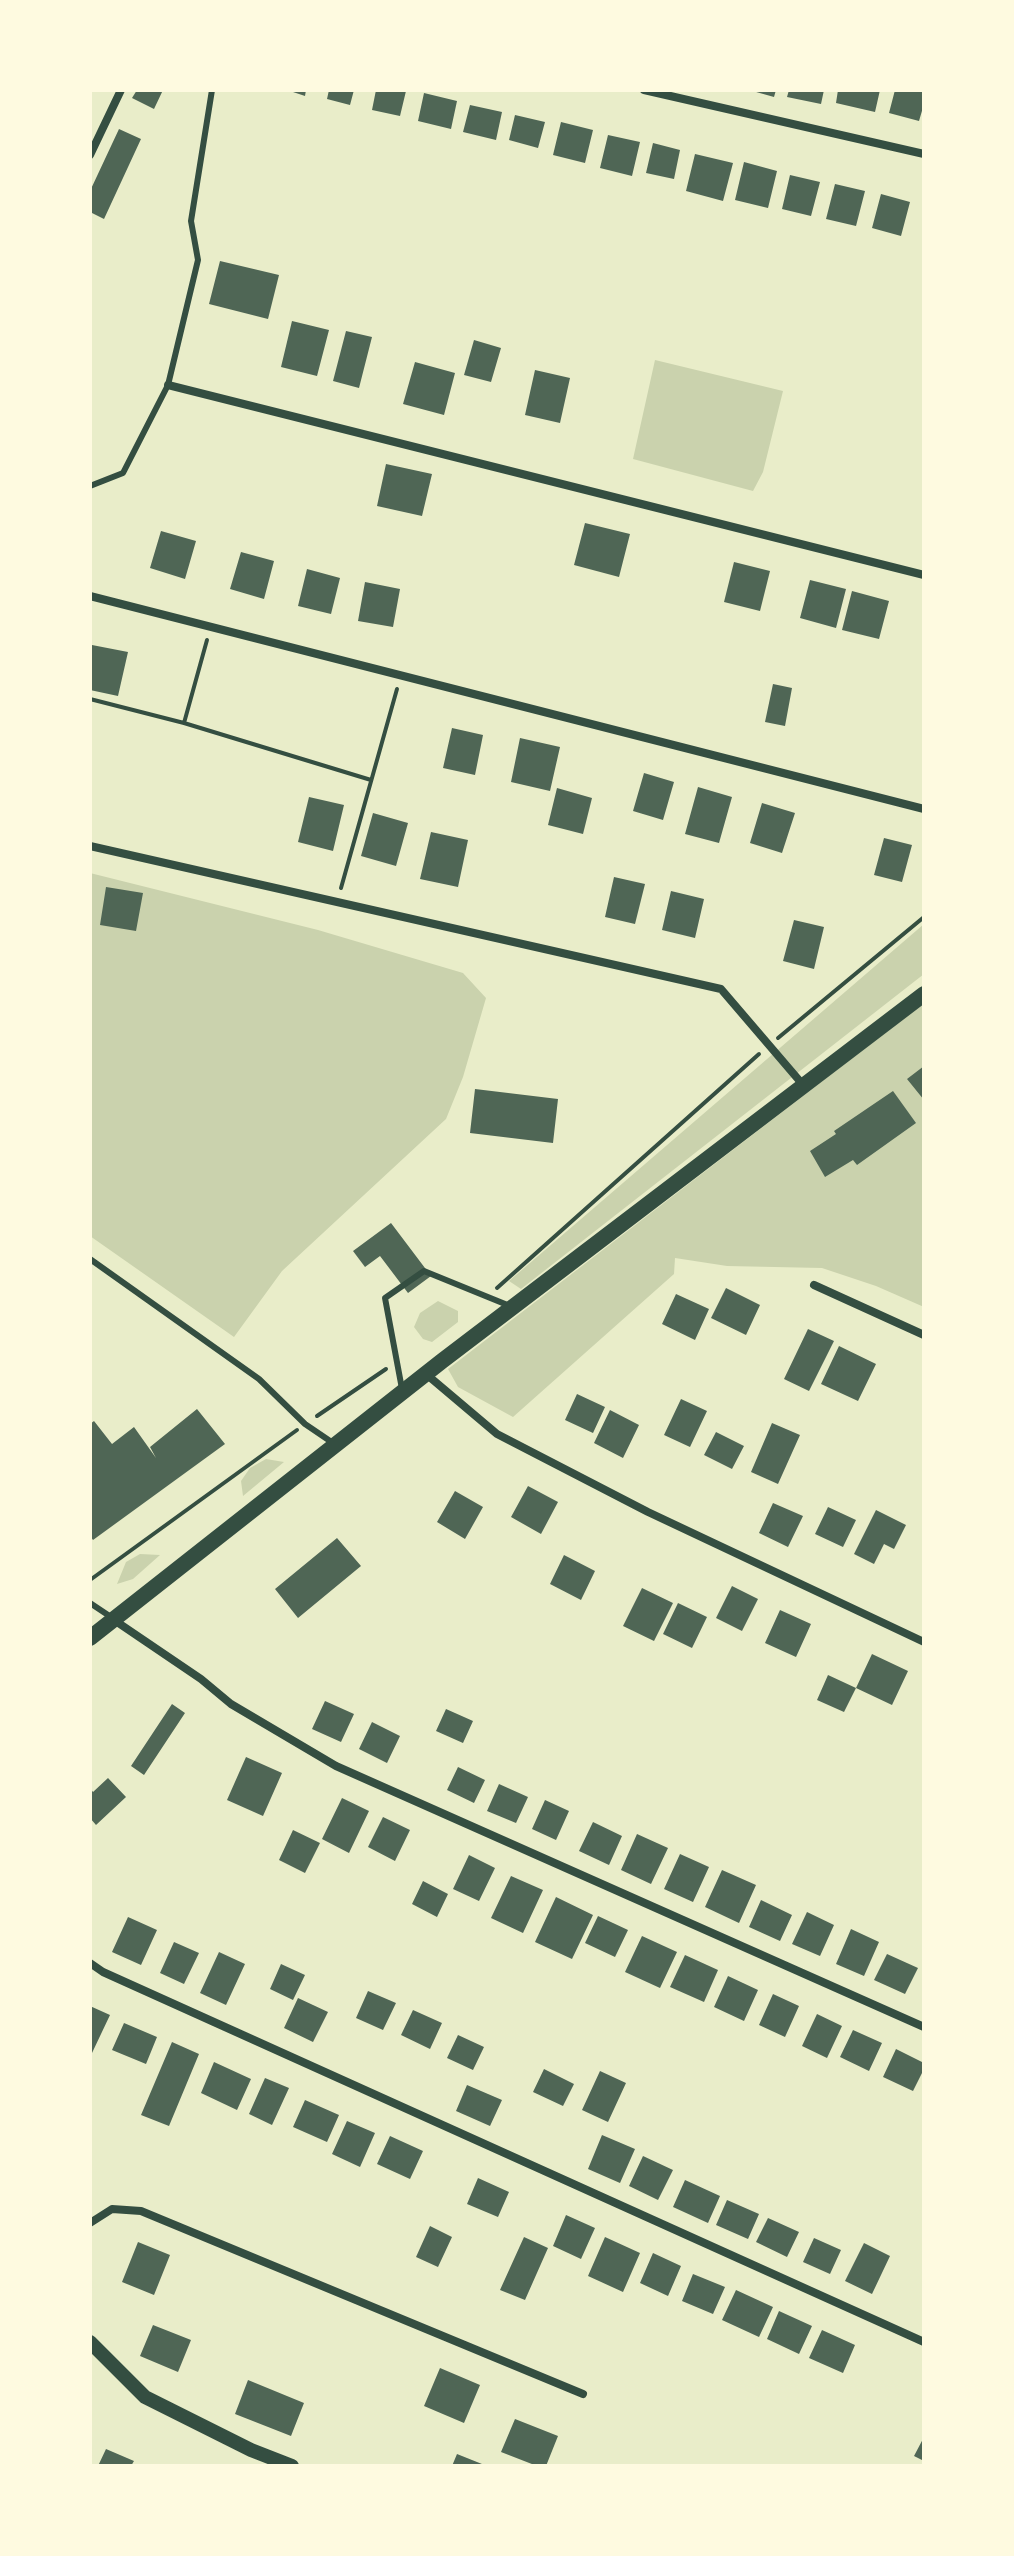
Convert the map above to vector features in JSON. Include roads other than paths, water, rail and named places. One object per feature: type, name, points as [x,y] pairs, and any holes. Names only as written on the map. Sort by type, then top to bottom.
[{"type":"main road","points":[[90,1638],[426,1374],[924,994]]},
{"type":"street","points":[[90,155],[121,90]]},
{"type":"street","points":[[644,90],[924,154]]},
{"type":"street","points":[[168,385],[924,575]]},
{"type":"street","points":[[90,596],[924,809]]},
{"type":"street","points":[[90,846],[721,989],[804,1086]]},
{"type":"street","points":[[814,1285],[924,1335]]},
{"type":"street","points":[[426,1374],[497,1434],[648,1512],[924,1642]]},
{"type":"street","points":[[114,1619],[201,1679],[231,1704],[336,1766],[924,2027]]},
{"type":"street","points":[[90,1963],[924,2342]]},
{"type":"street","points":[[90,2223],[112,2209],[141,2211],[583,2394]]},
{"type":"street","points":[[90,2342],[145,2397],[251,2450],[292,2466]]},
{"type":"lane","points":[[90,486],[123,473],[168,385],[198,260],[191,221],[212,90]]},
{"type":"lane","points":[[90,1259],[259,1379],[305,1424],[336,1445]]},
{"type":"lane","points":[[403,1392],[385,1298],[424,1271],[514,1308]]},
{"type":"lane","points":[[90,1603],[114,1619]]}]
